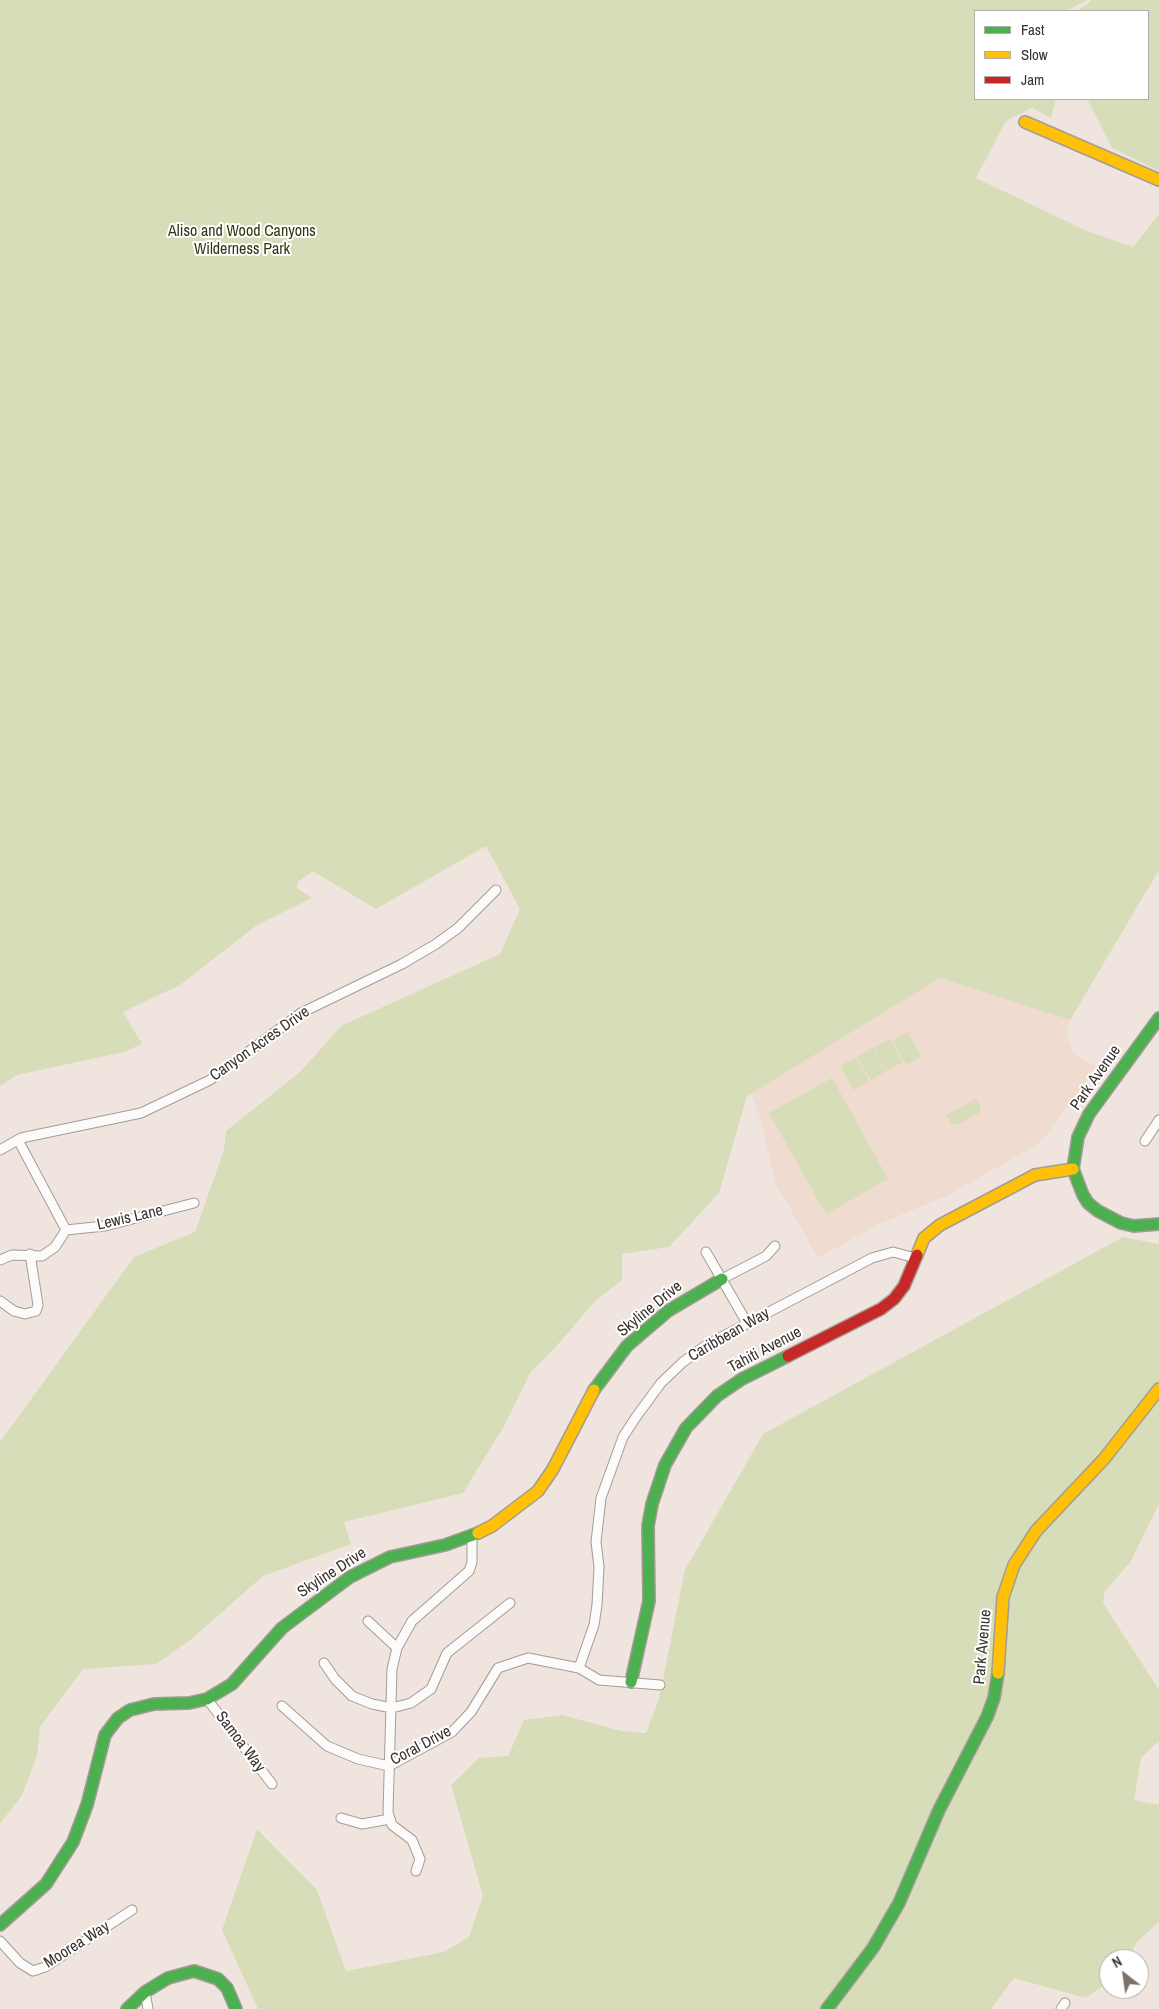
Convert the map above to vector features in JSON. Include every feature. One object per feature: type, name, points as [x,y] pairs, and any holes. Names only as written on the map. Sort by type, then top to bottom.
[{"type":"street","points":[[1025,122],[1082,145],[1159,180]]},
{"type":"street","name":"Canyon Acres Drive","points":[[0,1150],[18,1140],[141,1113],[210,1080],[301,1013],[402,964],[436,944],[458,928],[496,890]]},
{"type":"street","name":"Park Avenue","points":[[1159,1018],[1089,1114],[1078,1137],[1073,1169],[1083,1196],[1098,1211],[1122,1223],[1141,1226],[1159,1224]]},
{"type":"street","points":[[1145,1141],[1159,1120]]},
{"type":"street","points":[[0,1260],[12,1255],[30,1254],[37,1256],[50,1252],[66,1230],[18,1140]]},
{"type":"street","name":"Tahiti Avenue","points":[[631,1682],[649,1601],[648,1526],[652,1504],[665,1465],[686,1428],[717,1396],[742,1379],[881,1309],[894,1299],[904,1286],[924,1238],[940,1225],[1035,1175],[1073,1169]]},
{"type":"street","name":"Lewis Lane","points":[[66,1230],[105,1226],[194,1203]]},
{"type":"street","name":"Skyline Drive","points":[[0,1925],[30,1901],[46,1884],[73,1842],[84,1814],[104,1735],[110,1726],[130,1710],[154,1704],[189,1703],[207,1699],[232,1684],[282,1628],[350,1577],[390,1557],[472,1536],[492,1526],[538,1491],[553,1469],[590,1395],[627,1346],[668,1311],[766,1256],[775,1246]]},
{"type":"street","points":[[706,1252],[747,1323]]},
{"type":"street","name":"Caribbean Way","points":[[579,1668],[594,1625],[597,1605],[599,1567],[596,1542],[601,1498],[623,1437],[647,1401],[683,1362],[708,1344],[747,1323],[872,1258],[893,1252],[915,1258]]},
{"type":"street","points":[[0,1301],[14,1311],[25,1314],[36,1311],[38,1305],[30,1254]]},
{"type":"street","name":"Park Avenue","points":[[827,2009],[873,1948],[899,1903],[939,1810],[988,1717],[994,1698],[1000,1665],[1003,1597],[1017,1559],[1036,1531],[1104,1459],[1159,1389]]},
{"type":"street","points":[[416,1871],[420,1859],[412,1840],[392,1825],[388,1812],[392,1668],[398,1648],[412,1621],[469,1571],[472,1562],[472,1536]]},
{"type":"street","points":[[324,1663],[335,1679],[352,1696],[372,1704],[392,1708],[411,1703],[431,1689],[447,1653],[510,1603]]},
{"type":"street","points":[[368,1621],[398,1648]]},
{"type":"street","name":"Coral Drive","points":[[282,1706],[327,1746],[358,1759],[389,1766],[452,1732],[471,1712],[498,1668],[528,1658],[579,1668],[599,1680],[660,1685]]},
{"type":"street","name":"Samoa Way","points":[[207,1699],[272,1784]]},
{"type":"street","points":[[341,1818],[362,1824],[390,1819]]},
{"type":"street","name":"Moorea Way","points":[[0,1941],[20,1962],[33,1971],[45,1967],[132,1910]]},
{"type":"street","points":[[127,2009],[145,1992],[168,1978],[194,1971],[218,1979],[227,1988],[236,2009]]},
{"type":"street","points":[[145,1992],[148,2009]]},
{"type":"shaded area","points":[[940,978],[1070,1020],[1067,1037],[1074,1054],[1098,1067],[1040,1143],[947,1196],[881,1223],[818,1258],[775,1182],[761,1120],[751,1093]]},
{"type":"green space","name":"Aliso and Wood Canyons Wilderness Park","points":[[0,0],[1087,0],[1069,10],[974,10],[974,100],[1056,100],[1051,118],[1032,108],[1006,121],[976,178],[1087,231],[1133,247],[1159,214],[1159,870],[1070,1020],[940,978],[747,1096],[719,1193],[669,1247],[622,1254],[622,1280],[596,1300],[561,1341],[530,1373],[504,1426],[463,1493],[344,1522],[351,1544],[263,1576],[189,1641],[156,1664],[83,1669],[40,1727],[37,1756],[22,1795],[0,1824],[0,1442],[134,1257],[195,1232],[224,1150],[226,1131],[300,1072],[341,1026],[500,954],[520,909],[486,846],[376,909],[313,871],[298,882],[297,888],[312,898],[257,925],[180,985],[123,1012],[142,1044],[124,1052],[17,1075],[0,1086]]},
{"type":"green space","points":[[1092,0],[1159,0],[1159,171],[1112,148],[1088,100],[1149,100],[1149,10],[1079,10]]},
{"type":"green space","points":[[908,1032],[921,1056],[906,1065],[893,1041]]},
{"type":"green space","points":[[890,1039],[903,1062],[887,1071],[874,1048]]},
{"type":"green space","points":[[873,1048],[886,1071],[871,1080],[857,1057]]},
{"type":"green space","points":[[856,1057],[869,1081],[854,1090],[840,1066]]},
{"type":"green space","points":[[832,1078],[888,1179],[826,1214],[769,1113]]},
{"type":"green space","points":[[976,1099],[981,1106],[979,1113],[957,1125],[951,1123],[946,1115]]},
{"type":"green space","points":[[1123,1237],[1159,1244],[1159,1504],[1131,1561],[1105,1591],[1103,1603],[1159,1690],[1159,1741],[1141,1758],[1134,1800],[1159,1805],[1159,1922],[1137,1942],[1133,1949],[1099,1949],[1099,1989],[1086,1998],[1014,1978],[991,2009],[258,2009],[222,1930],[257,1829],[317,1890],[346,1971],[444,1952],[469,1937],[483,1896],[451,1785],[479,1758],[508,1756],[524,1720],[562,1715],[621,1731],[646,1733],[659,1699],[685,1570],[763,1434]]},
{"type":"traffic: fast","points":[[1159,1018],[1089,1114],[1078,1137],[1073,1169],[1083,1195],[1088,1203],[1098,1211],[1121,1223],[1134,1226],[1159,1224]]},
{"type":"traffic: fast","points":[[594,1390],[627,1346],[668,1311],[722,1279]]},
{"type":"traffic: fast","points":[[631,1682],[649,1601],[648,1526],[652,1504],[665,1465],[686,1428],[717,1396],[742,1379],[788,1356]]},
{"type":"traffic: fast","points":[[0,1925],[46,1884],[73,1842],[87,1805],[105,1735],[118,1718],[130,1710],[154,1704],[189,1703],[207,1699],[232,1684],[282,1628],[350,1577],[390,1557],[445,1545],[478,1533]]},
{"type":"traffic: fast","points":[[827,2009],[873,1948],[899,1903],[939,1810],[987,1717],[994,1698],[998,1673]]},
{"type":"traffic: fast","points":[[127,2009],[145,1992],[168,1978],[194,1971],[218,1979],[227,1988],[236,2009]]},
{"type":"traffic: slow","points":[[1025,122],[1159,180]]},
{"type":"traffic: slow","points":[[917,1255],[924,1238],[940,1225],[1035,1175],[1073,1169]]},
{"type":"traffic: slow","points":[[998,1673],[1003,1597],[1014,1565],[1036,1531],[1104,1459],[1159,1389]]},
{"type":"traffic: slow","points":[[478,1533],[492,1526],[538,1491],[553,1469],[594,1390]]},
{"type":"traffic: jam","points":[[788,1356],[881,1309],[894,1299],[904,1286],[917,1255]]}]
